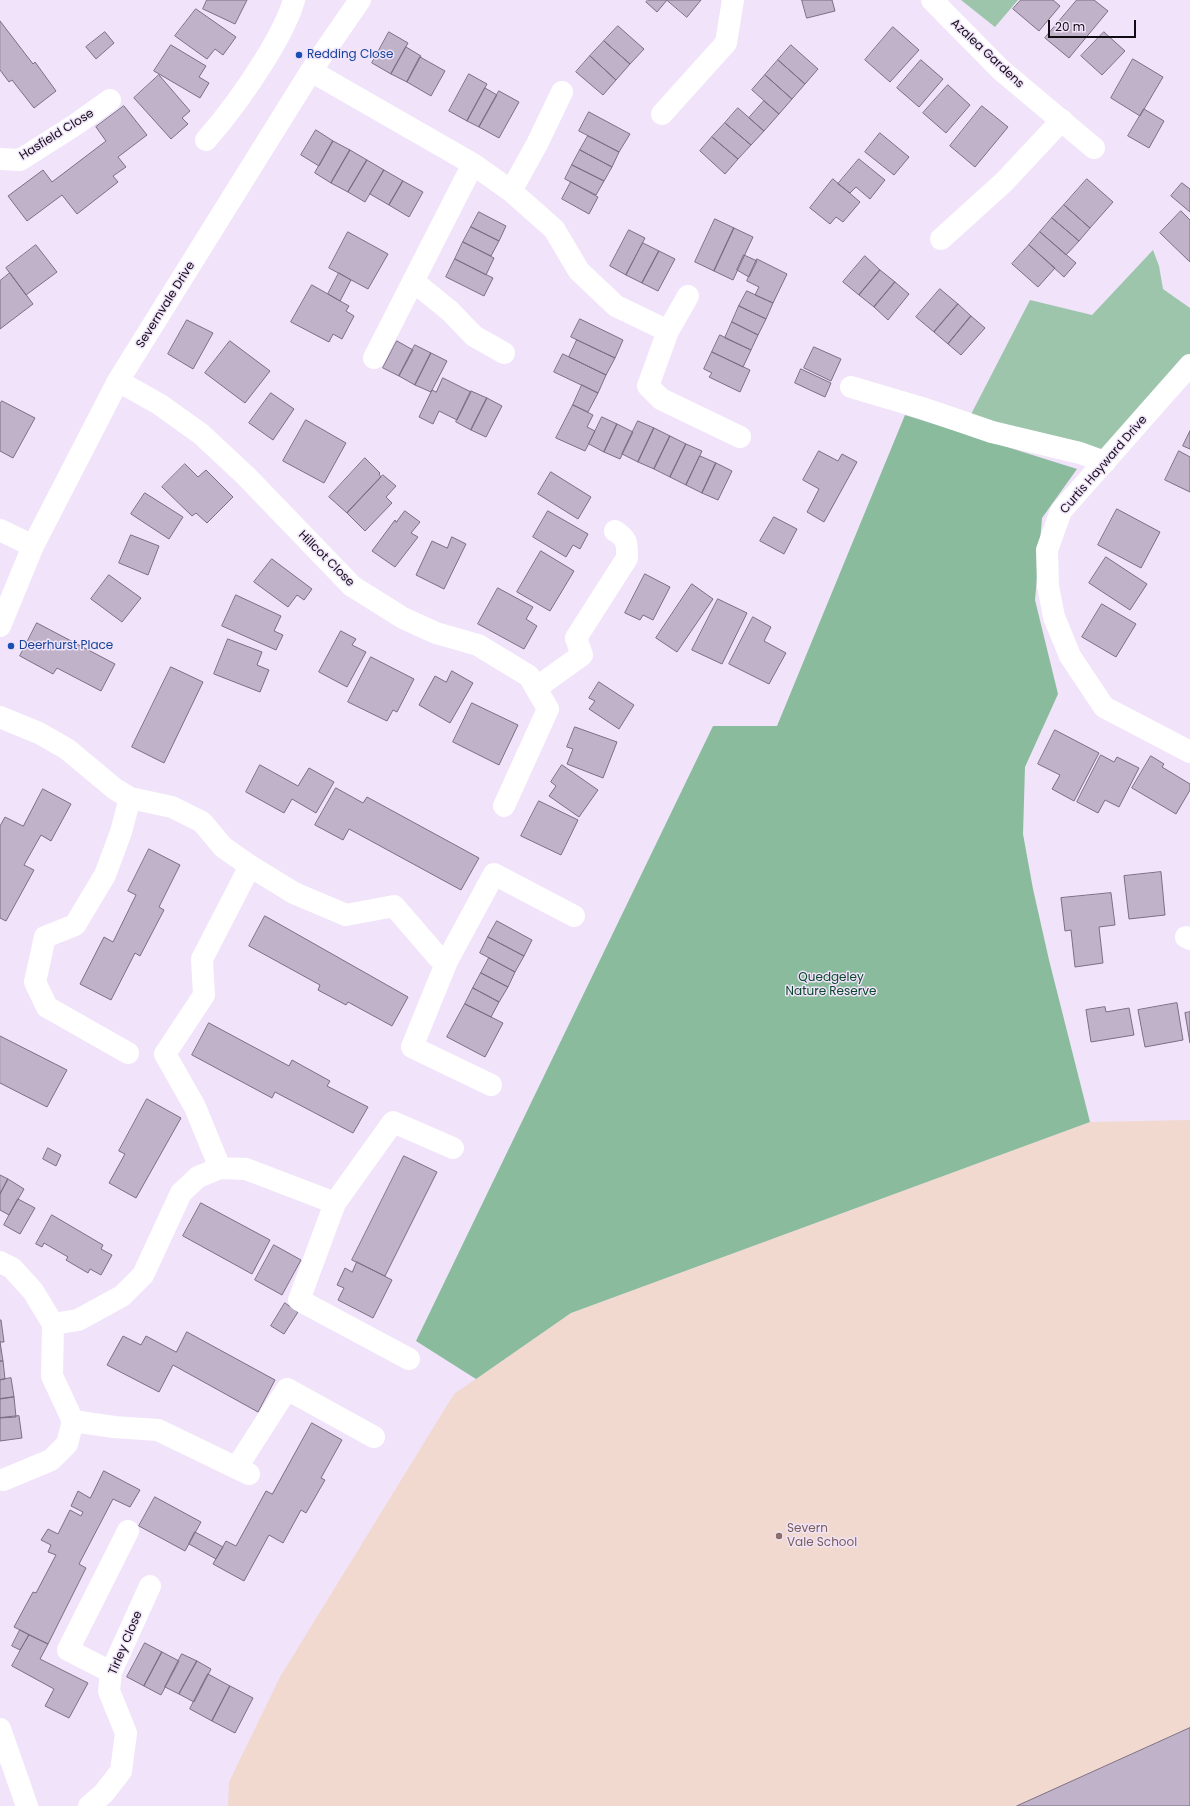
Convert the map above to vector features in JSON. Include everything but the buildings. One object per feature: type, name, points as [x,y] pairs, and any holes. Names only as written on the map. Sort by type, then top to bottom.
[{"type":"street","points":[[206,140],[227,117],[251,82],[275,42],[290,13],[294,0]]},
{"type":"street","name":"Severnvale Drive","points":[[0,626],[33,546],[118,381],[312,71],[360,0]]},
{"type":"street","points":[[662,114],[726,43],[733,0]]},
{"type":"street","name":"Azalea Gardens","points":[[932,0],[1001,70],[1094,148]]},
{"type":"street","points":[[312,71],[473,164],[511,191],[554,229],[579,271],[616,306],[668,331]]},
{"type":"street","points":[[511,191],[537,144],[562,92]]},
{"type":"street","name":"Hasfield Close","points":[[0,159],[20,160],[75,125],[110,100]]},
{"type":"street","points":[[941,239],[1004,182],[1062,120]]},
{"type":"street","points":[[374,358],[473,164]]},
{"type":"street","points":[[413,281],[450,311],[474,336],[504,353]]},
{"type":"street","points":[[688,296],[668,331],[648,386],[661,399],[740,437]]},
{"type":"street","name":"Curtis Hayward Drive","points":[[1190,365],[1061,511],[1047,550],[1048,586],[1054,617],[1070,656],[1104,707],[1190,752]]},
{"type":"street","name":"Hillcot Close","points":[[118,381],[159,404],[201,434],[246,476],[352,586],[403,618],[436,633],[478,645],[529,676],[548,709],[504,806]]},
{"type":"street","points":[[851,386],[992,432],[1080,453],[1105,462]]},
{"type":"street","points":[[0,530],[33,546]]},
{"type":"street","points":[[536,688],[582,655],[576,638],[627,558],[627,543],[623,536],[615,531]]},
{"type":"street","points":[[0,717],[39,733],[68,749],[115,789],[130,798],[172,807],[202,822],[223,847],[250,866],[294,893],[346,915],[394,906],[442,959]]},
{"type":"street","points":[[128,1053],[47,1007],[34,982],[46,937],[75,925],[105,875],[121,832],[130,798]]},
{"type":"street","points":[[220,1168],[195,1108],[165,1054],[204,995],[202,959],[250,866]]},
{"type":"street","points":[[491,1085],[412,1047],[442,959],[494,874],[574,916]]},
{"type":"street","points":[[409,1359],[299,1300],[335,1203],[392,1122],[453,1148]]},
{"type":"street","points":[[53,1324],[78,1320],[122,1296],[143,1275],[181,1193],[198,1177],[220,1168],[246,1169],[335,1203]]},
{"type":"street","points":[[0,1262],[12,1268],[33,1291],[53,1324],[52,1376],[73,1422],[67,1444],[51,1460],[3,1480]]},
{"type":"street","points":[[73,1422],[158,1430],[243,1470],[287,1389],[374,1437]]},
{"type":"street","points":[[112,1672],[68,1650],[128,1532]]},
{"type":"street","name":"Tirley Close","points":[[89,1806],[104,1793],[120,1771],[126,1734],[109,1692],[112,1672],[150,1586]]},
{"type":"street","points":[[0,1729],[27,1806]]},
{"type":"shaded area","name":"Severn Vale School","points":[[1190,1120],[1190,1806],[228,1806],[229,1782],[280,1677],[454,1394],[571,1313],[1090,1122]]},
{"type":"green space","points":[[961,0],[1018,0],[995,27]]},
{"type":"green space","points":[[1153,250],[1159,266],[1163,289],[1190,308],[1190,365],[1105,462],[966,424],[1030,300],[1092,315]]},
{"type":"green space","name":"Quedgeley Nature Reserve","points":[[905,415],[1077,469],[1042,518],[1035,600],[1058,694],[1025,767],[1023,834],[1033,889],[1049,960],[1090,1122],[571,1313],[476,1379],[416,1341],[713,726],[777,726]]},
{"type":"place","name":"Redding Close","points":[[299,55]]},
{"type":"place","name":"Deerhurst Place","points":[[11,646]]},
{"type":"place","name":"Severn Vale School","points":[[779,1536]]}]
